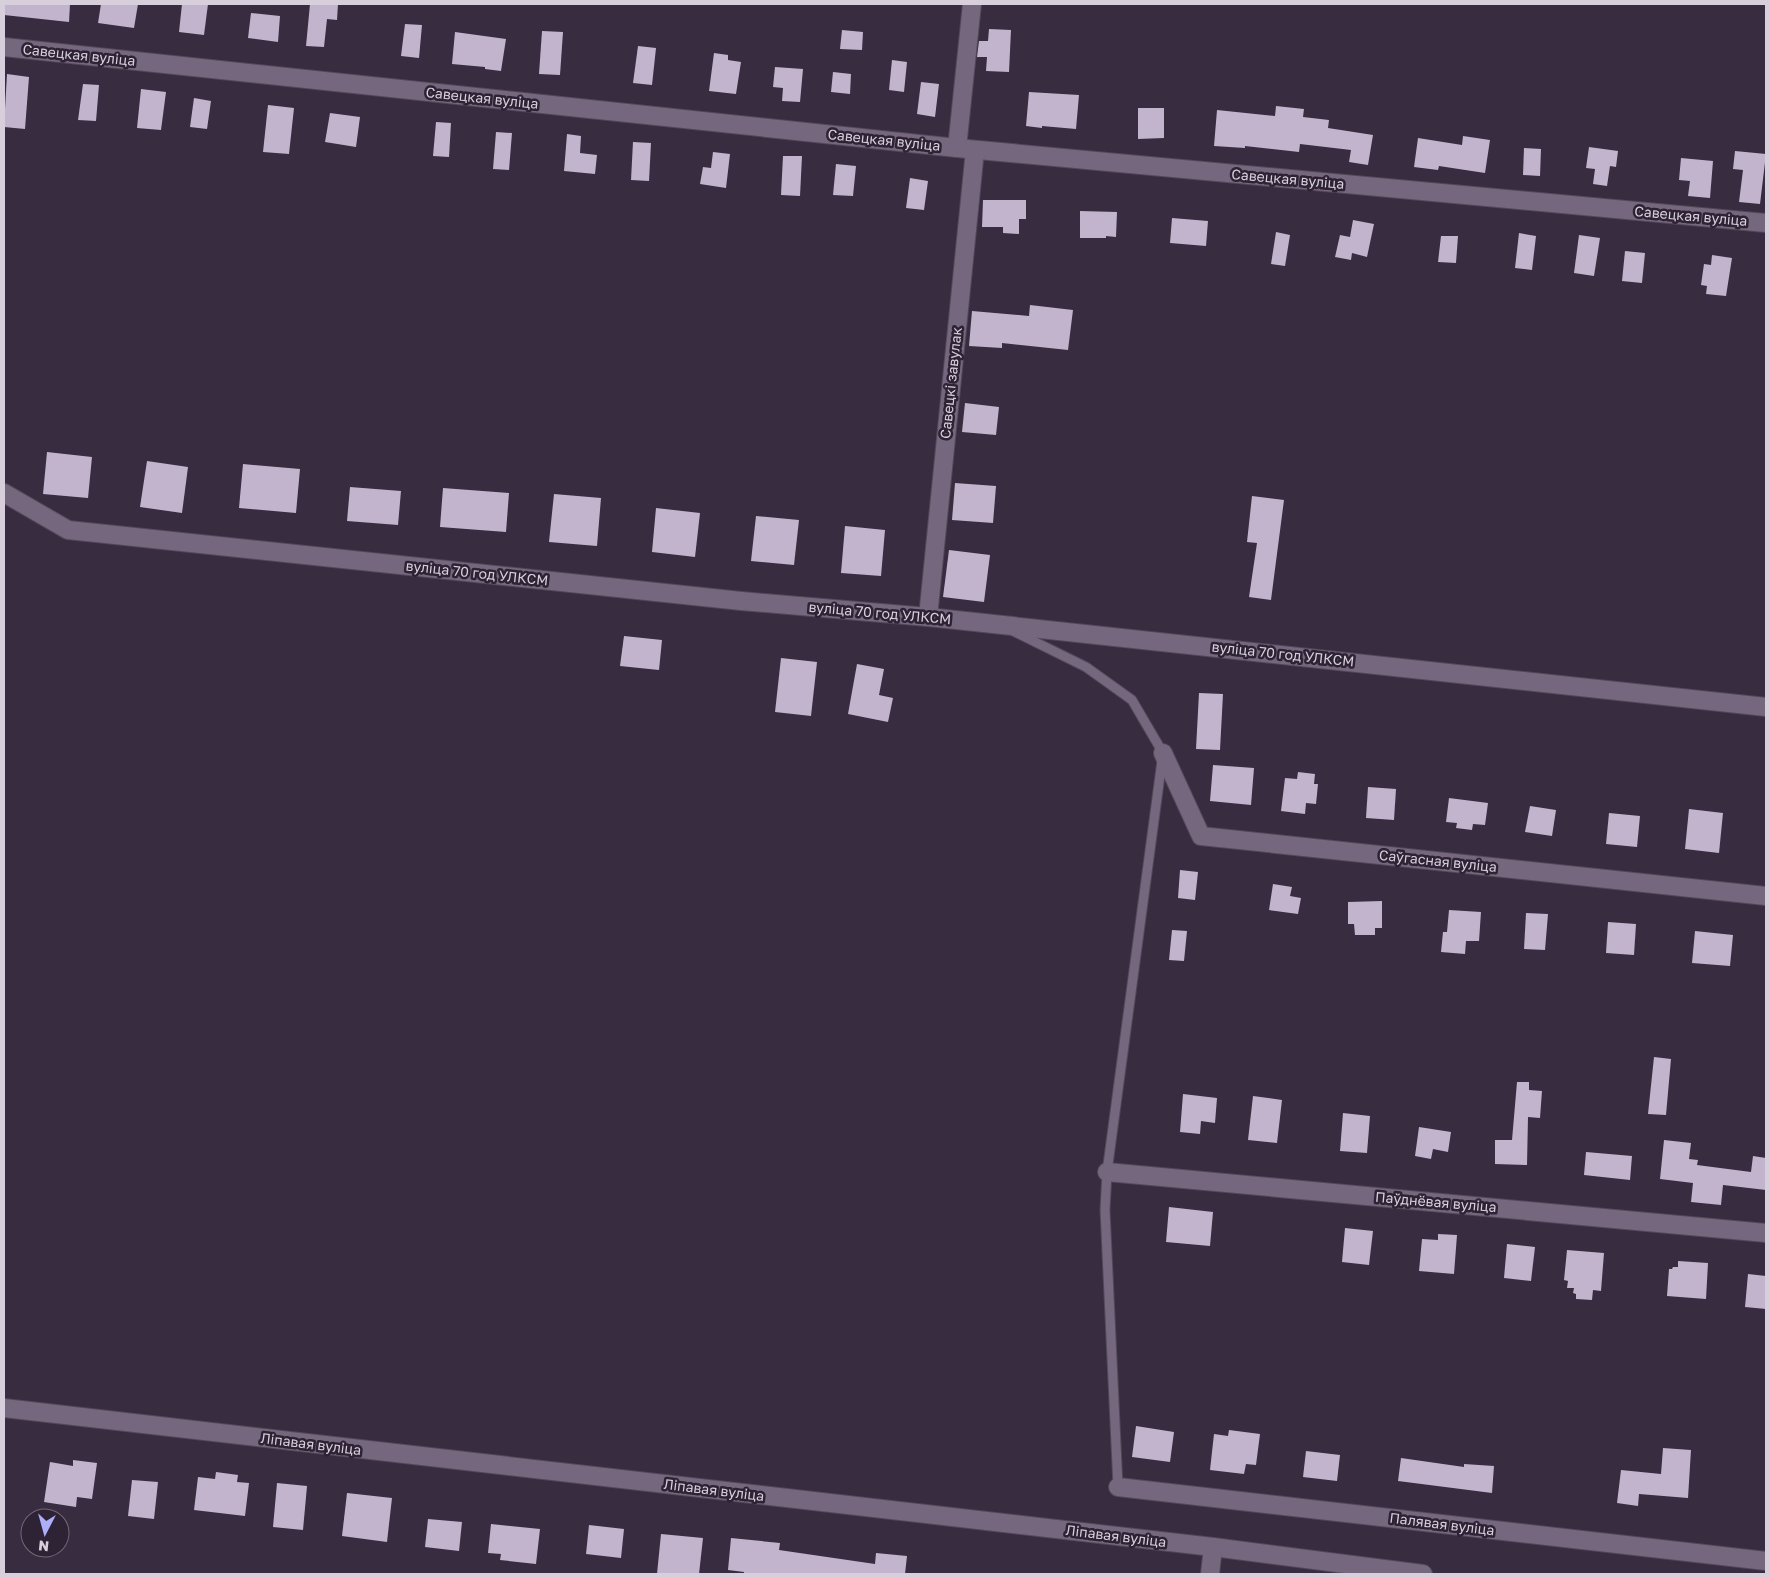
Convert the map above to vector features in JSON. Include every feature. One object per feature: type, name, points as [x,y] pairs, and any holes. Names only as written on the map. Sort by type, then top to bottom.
[{"type":"street","points":[[957,148],[972,4]]},
{"type":"street","name":"Савецкая вуліца","points":[[4,47],[975,150],[1766,223]]},
{"type":"street","name":"Савецкі завулак","points":[[928,617],[975,150]]},
{"type":"street","name":"вуліца 70 год УЛКСМ","points":[[4,493],[68,530],[741,601],[997,624],[1766,707]]},
{"type":"street","name":"Саўгасная вуліца","points":[[1163,753],[1201,836],[1766,896]]},
{"type":"street","name":"Паўднёвая вуліца","points":[[1106,1172],[1766,1233]]},
{"type":"street","name":"Ліпавая вуліца","points":[[4,1408],[1213,1547],[1423,1574]]},
{"type":"street","name":"Палявая вуліца","points":[[1118,1487],[1766,1562]]},
{"type":"street","points":[[1210,1574],[1213,1547]]},
{"type":"lane","points":[[997,624],[1086,667],[1132,700],[1163,753],[1106,1172],[1105,1210],[1118,1487]]},
{"type":"building","points":[[4,4],[70,4],[69,22],[4,15]]},
{"type":"building","points":[[101,4],[138,4],[134,28],[98,23]]},
{"type":"building","points":[[182,4],[208,4],[204,35],[179,32]]},
{"type":"building","points":[[310,4],[338,4],[337,20],[327,19],[324,47],[306,46]]},
{"type":"building","points":[[251,13],[280,16],[278,42],[248,38]]},
{"type":"building","points":[[405,24],[422,25],[419,58],[401,56]]},
{"type":"building","points":[[989,29],[1011,30],[1009,72],[986,71],[987,57],[977,57],[979,41],[988,41]]},
{"type":"building","points":[[842,30],[863,32],[862,50],[840,49]]},
{"type":"building","points":[[542,31],[563,32],[560,75],[539,74]]},
{"type":"building","points":[[455,32],[506,39],[501,71],[485,69],[485,67],[452,64]]},
{"type":"building","points":[[638,46],[656,48],[652,85],[633,83]]},
{"type":"building","points":[[714,53],[728,55],[728,60],[741,62],[736,94],[709,91]]},
{"type":"building","points":[[892,60],[907,62],[904,92],[889,90]]},
{"type":"building","points":[[775,67],[803,69],[800,102],[782,101],[783,88],[773,87]]},
{"type":"building","points":[[833,72],[851,74],[850,94],[831,92]]},
{"type":"building","points":[[7,74],[29,77],[25,129],[4,127]]},
{"type":"building","points":[[921,82],[939,84],[935,117],[917,114]]},
{"type":"building","points":[[83,84],[99,85],[96,121],[78,120]]},
{"type":"building","points":[[141,89],[166,92],[161,130],[137,128]]},
{"type":"building","points":[[1029,92],[1079,95],[1076,129],[1026,126]]},
{"type":"building","points":[[194,98],[211,101],[207,129],[190,127]]},
{"type":"building","points":[[268,105],[294,108],[289,154],[263,152]]},
{"type":"building","points":[[1276,106],[1304,109],[1303,117],[1329,120],[1328,128],[1373,135],[1368,165],[1349,162],[1351,150],[1300,144],[1299,152],[1245,146],[1245,148],[1214,146],[1217,110],[1275,116]]},
{"type":"building","points":[[1138,108],[1164,108],[1164,138],[1138,139]]},
{"type":"building","points":[[330,113],[360,117],[356,147],[325,142]]},
{"type":"building","points":[[436,122],[451,123],[449,157],[433,156]]},
{"type":"building","points":[[496,132],[512,133],[509,170],[493,169]]},
{"type":"building","points":[[567,134],[581,136],[580,153],[597,155],[595,174],[564,171]]},
{"type":"building","points":[[1463,136],[1490,140],[1485,173],[1439,166],[1438,170],[1414,167],[1418,138],[1462,145]]},
{"type":"building","points":[[633,142],[651,143],[649,181],[631,180]]},
{"type":"building","points":[[1589,147],[1618,151],[1616,167],[1610,166],[1607,186],[1593,184],[1595,169],[1586,168]]},
{"type":"building","points":[[1524,148],[1541,149],[1540,176],[1523,175]]},
{"type":"building","points":[[1735,151],[1766,154],[1760,204],[1739,202],[1743,170],[1733,169]]},
{"type":"building","points":[[713,152],[730,154],[726,188],[700,184],[703,167],[711,168]]},
{"type":"building","points":[[783,156],[802,156],[800,196],[781,195]]},
{"type":"building","points":[[1681,158],[1713,161],[1710,198],[1688,196],[1690,181],[1679,180]]},
{"type":"building","points":[[836,164],[856,166],[853,196],[833,195]]},
{"type":"building","points":[[910,178],[928,181],[924,210],[906,208]]},
{"type":"building","points":[[983,200],[1026,200],[1026,219],[1019,219],[1019,234],[1003,233],[1003,227],[982,227]]},
{"type":"building","points":[[1080,211],[1117,212],[1116,237],[1080,238]]},
{"type":"building","points":[[1172,218],[1208,221],[1206,246],[1170,243]]},
{"type":"building","points":[[1353,220],[1374,224],[1367,257],[1352,253],[1351,260],[1335,257],[1340,235],[1350,237]]},
{"type":"building","points":[[1276,232],[1290,235],[1285,266],[1271,264]]},
{"type":"building","points":[[1519,233],[1536,236],[1532,270],[1515,268]]},
{"type":"building","points":[[1579,235],[1600,238],[1594,276],[1574,273]]},
{"type":"building","points":[[1441,236],[1458,236],[1456,263],[1438,262]]},
{"type":"building","points":[[1625,251],[1645,253],[1642,283],[1622,281]]},
{"type":"building","points":[[1712,255],[1732,258],[1726,296],[1706,294],[1707,286],[1701,285],[1704,264],[1711,265]]},
{"type":"building","points":[[1030,305],[1073,310],[1068,350],[1002,343],[1002,348],[969,346],[972,311],[1029,316]]},
{"type":"building","points":[[965,403],[999,407],[996,435],[962,432]]},
{"type":"building","points":[[47,452],[92,457],[88,498],[43,494]]},
{"type":"building","points":[[147,461],[188,467],[182,513],[140,507]]},
{"type":"building","points":[[243,464],[300,469],[296,513],[239,508]]},
{"type":"building","points":[[955,483],[996,486],[993,523],[952,520]]},
{"type":"building","points":[[350,487],[401,491],[398,525],[347,521]]},
{"type":"building","points":[[443,488],[509,493],[506,532],[440,527]]},
{"type":"building","points":[[554,494],[601,498],[597,546],[549,542]]},
{"type":"building","points":[[1252,496],[1284,500],[1271,600],[1249,597],[1257,543],[1247,542]]},
{"type":"building","points":[[656,508],[700,513],[695,557],[652,552]]},
{"type":"building","points":[[756,516],[799,520],[794,565],[751,561]]},
{"type":"building","points":[[845,526],[885,530],[881,576],[841,573]]},
{"type":"building","points":[[949,550],[990,555],[984,602],[943,597]]},
{"type":"building","points":[[624,636],[662,640],[659,670],[620,666]]},
{"type":"building","points":[[781,658],[817,662],[811,716],[775,712]]},
{"type":"building","points":[[857,664],[884,669],[879,695],[893,698],[888,722],[848,714]]},
{"type":"building","points":[[1199,693],[1223,694],[1220,750],[1196,749]]},
{"type":"building","points":[[1213,765],[1254,768],[1251,805],[1210,801]]},
{"type":"building","points":[[1298,772],[1315,774],[1314,784],[1318,784],[1316,804],[1306,803],[1305,814],[1281,811],[1285,778],[1297,779]]},
{"type":"building","points":[[1368,787],[1396,789],[1394,820],[1366,818]]},
{"type":"building","points":[[1449,798],[1488,803],[1485,825],[1473,824],[1472,830],[1456,828],[1457,823],[1446,822]]},
{"type":"building","points":[[1530,806],[1556,810],[1552,836],[1525,832]]},
{"type":"building","points":[[1689,809],[1723,813],[1719,853],[1685,849]]},
{"type":"building","points":[[1609,813],[1640,816],[1637,847],[1606,844]]},
{"type":"building","points":[[1180,870],[1198,872],[1195,900],[1178,898]]},
{"type":"building","points":[[1273,884],[1292,887],[1290,896],[1301,898],[1298,914],[1269,910]]},
{"type":"building","points":[[1382,901],[1382,928],[1375,928],[1375,935],[1355,935],[1354,924],[1348,924],[1348,902]]},
{"type":"building","points":[[1449,910],[1481,912],[1479,941],[1466,941],[1465,954],[1441,952],[1443,932],[1447,932]]},
{"type":"building","points":[[1526,913],[1548,914],[1545,950],[1524,949]]},
{"type":"building","points":[[1608,922],[1636,924],[1634,955],[1606,953]]},
{"type":"building","points":[[1172,930],[1187,931],[1184,961],[1169,960]]},
{"type":"building","points":[[1695,931],[1733,935],[1730,966],[1692,963]]},
{"type":"building","points":[[1654,1057],[1671,1059],[1666,1115],[1648,1114]]},
{"type":"building","points":[[1517,1082],[1529,1082],[1529,1090],[1542,1091],[1540,1118],[1528,1117],[1527,1165],[1495,1164],[1495,1140],[1512,1140]]},
{"type":"building","points":[[1183,1094],[1217,1098],[1215,1123],[1201,1121],[1200,1134],[1180,1132]]},
{"type":"building","points":[[1253,1096],[1282,1100],[1277,1143],[1248,1140]]},
{"type":"building","points":[[1343,1113],[1370,1116],[1367,1153],[1340,1151]]},
{"type":"building","points":[[1419,1127],[1451,1132],[1448,1152],[1433,1149],[1431,1159],[1415,1156]]},
{"type":"building","points":[[1664,1140],[1691,1143],[1689,1159],[1698,1160],[1697,1165],[1751,1172],[1753,1156],[1766,1158],[1766,1190],[1723,1185],[1721,1205],[1691,1202],[1693,1183],[1660,1179]]},
{"type":"building","points":[[1586,1152],[1632,1156],[1630,1180],[1584,1175]]},
{"type":"building","points":[[1169,1207],[1213,1212],[1210,1246],[1166,1242]]},
{"type":"building","points":[[1345,1228],[1373,1231],[1369,1265],[1342,1262]]},
{"type":"building","points":[[1438,1234],[1457,1235],[1454,1274],[1419,1271],[1422,1239],[1438,1240]]},
{"type":"building","points":[[1507,1244],[1535,1247],[1531,1281],[1504,1278]]},
{"type":"building","points":[[1567,1250],[1604,1253],[1601,1291],[1593,1290],[1592,1300],[1576,1299],[1576,1294],[1573,1293],[1574,1288],[1567,1288],[1568,1281],[1564,1280]]},
{"type":"building","points":[[1678,1261],[1708,1263],[1706,1299],[1667,1296],[1669,1269],[1678,1267]]},
{"type":"building","points":[[1748,1274],[1766,1276],[1766,1309],[1745,1307]]},
{"type":"building","points":[[1136,1426],[1174,1432],[1170,1462],[1132,1457]]},
{"type":"building","points":[[1229,1430],[1260,1434],[1256,1465],[1246,1464],[1244,1474],[1210,1470],[1214,1434],[1228,1436]]},
{"type":"building","points":[[1663,1448],[1691,1450],[1688,1498],[1639,1494],[1638,1506],[1617,1503],[1621,1470],[1661,1474]]},
{"type":"building","points":[[1306,1451],[1340,1455],[1337,1481],[1303,1477]]},
{"type":"building","points":[[1401,1458],[1464,1467],[1464,1464],[1494,1466],[1492,1493],[1398,1481]]},
{"type":"building","points":[[73,1460],[97,1463],[92,1499],[77,1497],[76,1507],[44,1502],[50,1462],[73,1466]]},
{"type":"building","points":[[216,1472],[238,1475],[237,1482],[249,1483],[245,1516],[194,1510],[198,1477],[215,1479]]},
{"type":"building","points":[[132,1480],[158,1482],[154,1519],[128,1516]]},
{"type":"building","points":[[277,1483],[307,1486],[303,1530],[273,1527]]},
{"type":"building","points":[[347,1493],[392,1498],[387,1542],[342,1536]]},
{"type":"building","points":[[428,1519],[462,1522],[459,1551],[425,1547]]},
{"type":"building","points":[[491,1524],[540,1529],[536,1564],[500,1560],[501,1554],[488,1553]]},
{"type":"building","points":[[589,1525],[624,1529],[621,1558],[586,1554]]},
{"type":"building","points":[[661,1534],[703,1538],[699,1574],[657,1574]]},
{"type":"building","points":[[731,1538],[780,1543],[779,1550],[875,1564],[876,1553],[907,1556],[905,1574],[744,1574],[744,1572],[728,1570]]}]
